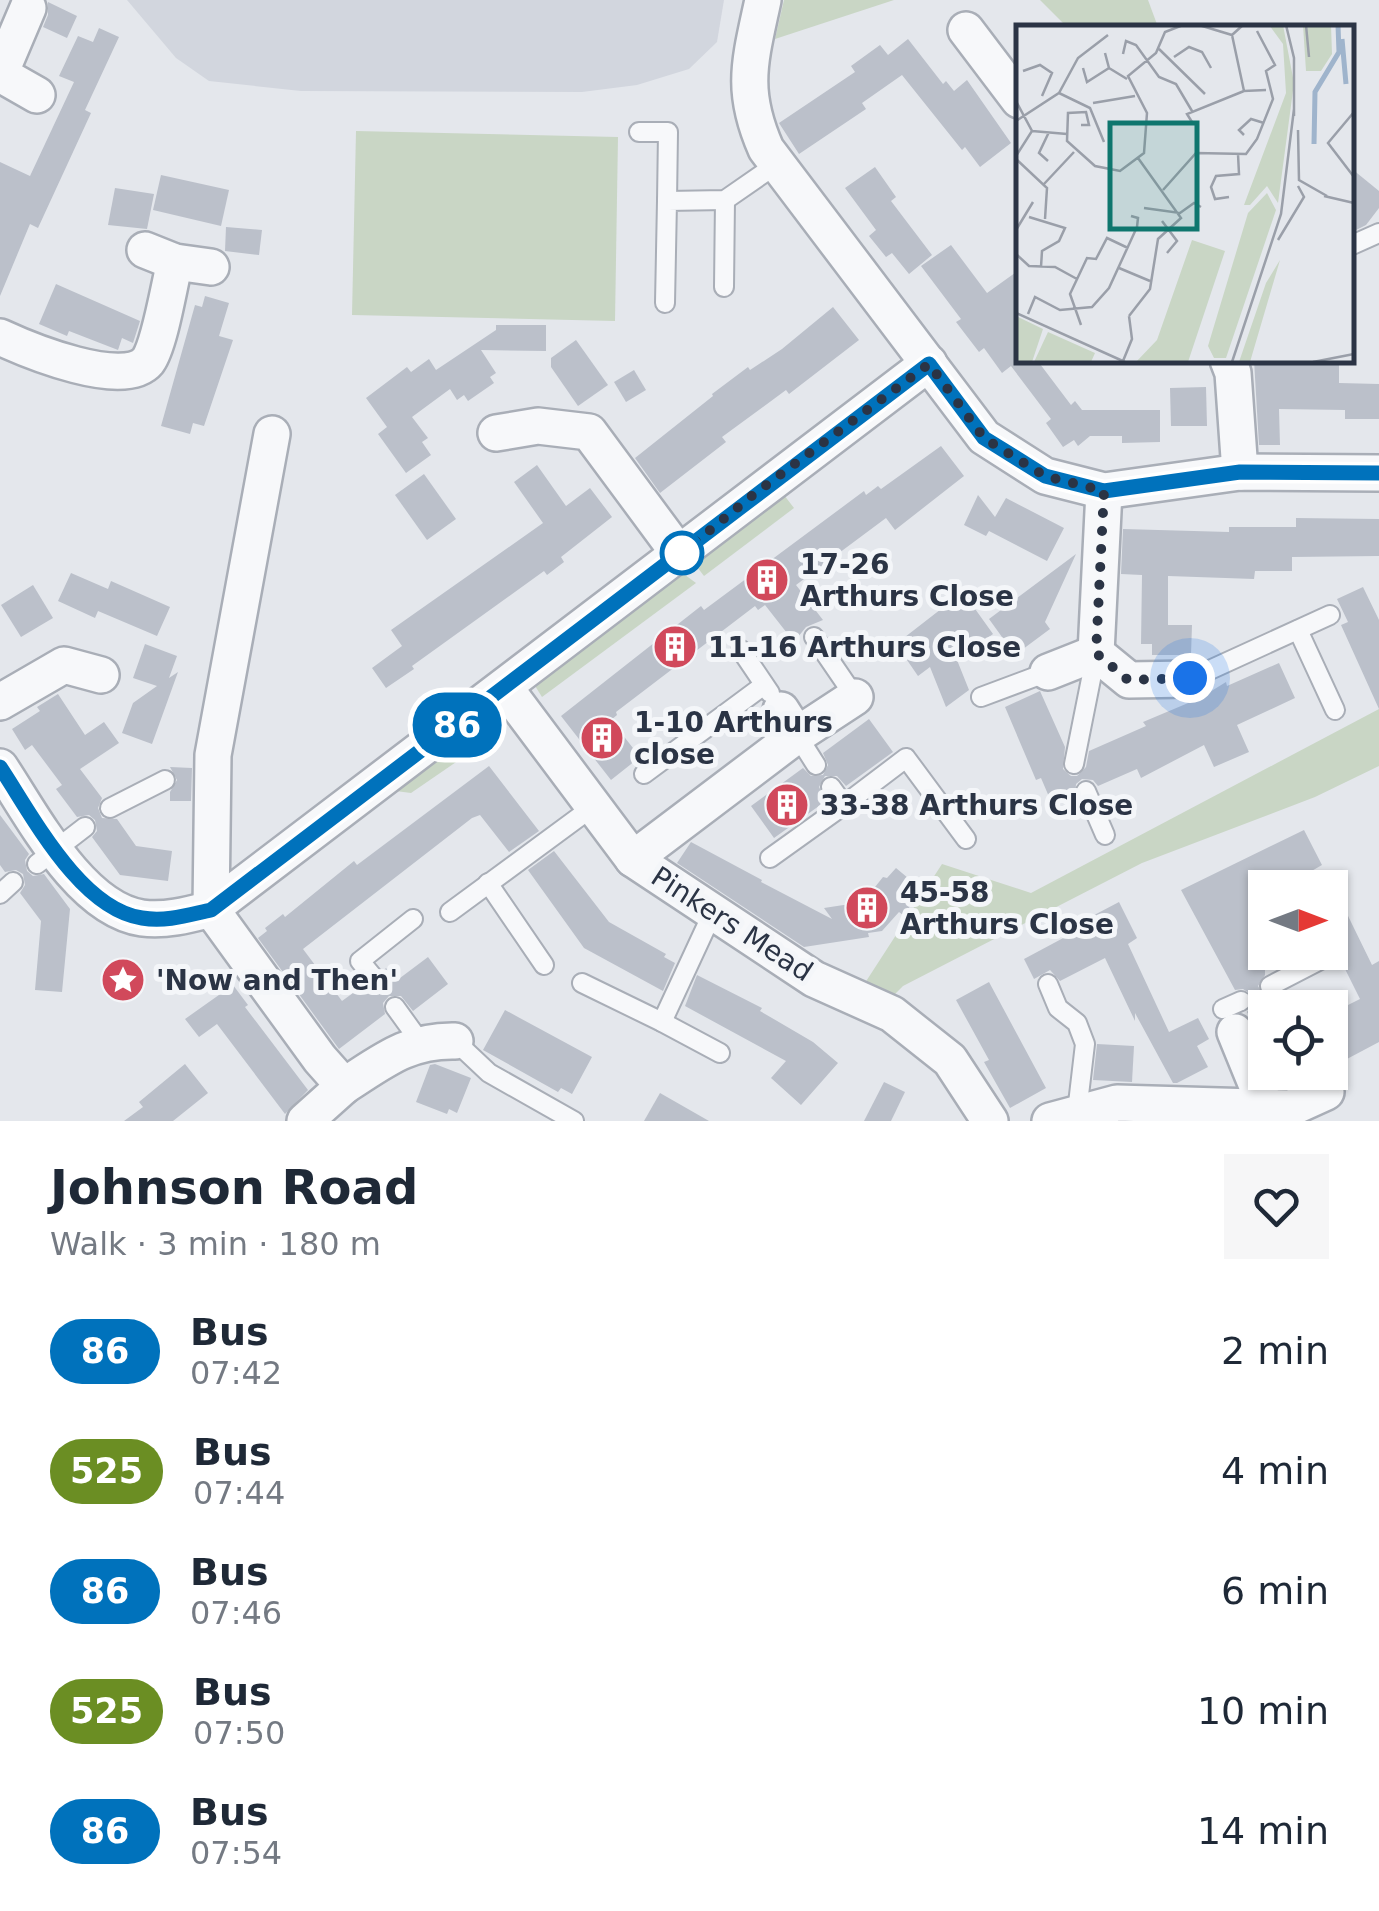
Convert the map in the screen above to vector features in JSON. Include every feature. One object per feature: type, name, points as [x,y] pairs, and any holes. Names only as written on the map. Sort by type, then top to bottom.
[{"type":"street","points":[[763,0],[748,86],[753,119],[766,149],[984,438],[1045,476],[1104,491],[1240,472],[1379,473]]},
{"type":"street","points":[[28,8],[0,74],[36,95]]},
{"type":"street","points":[[966,30],[1016,96]]},
{"type":"street","points":[[0,336],[31,351],[110,372],[129,372],[146,364],[154,349],[160,256],[211,267]]},
{"type":"street","points":[[1229,362],[1233,374],[1240,472]]},
{"type":"street","points":[[0,768],[46,857],[98,898],[122,913],[141,918],[172,919],[211,910],[929,364]]},
{"type":"street","points":[[496,434],[538,426],[589,432],[680,555]]},
{"type":"street","points":[[272,434],[213,755],[211,910],[344,1086]]},
{"type":"street","points":[[1096,653],[1104,491]]},
{"type":"street","points":[[1048,672],[1096,653]]},
{"type":"street","points":[[1096,653],[1128,680],[1190,678]]},
{"type":"street","points":[[0,702],[64,664],[101,675]]},
{"type":"street","name":"Pinkers Mead","points":[[505,688],[633,859],[814,980],[892,1014],[950,1060],[990,1121]]},
{"type":"street","points":[[633,859],[781,710],[856,696]]},
{"type":"street","points":[[1233,1014],[1285,1112]]},
{"type":"street","points":[[305,1121],[344,1086],[398,1051],[438,1042]]},
{"type":"street","points":[[1064,1116],[1117,1102],[1158,1113],[1285,1112],[1326,1092]]},
{"type":"lane","points":[[640,132],[668,132],[665,303]]},
{"type":"lane","points":[[667,201],[725,200],[778,164]]},
{"type":"lane","points":[[724,287],[725,200]]},
{"type":"lane","points":[[1354,244],[1379,233]]},
{"type":"lane","points":[[1190,678],[1330,615]]},
{"type":"lane","points":[[1298,630],[1335,710]]},
{"type":"lane","points":[[814,636],[856,696]]},
{"type":"lane","points":[[741,650],[816,765]]},
{"type":"lane","points":[[1074,764],[1096,653]]},
{"type":"lane","points":[[981,698],[1048,672]]},
{"type":"lane","points":[[644,774],[781,710]]},
{"type":"lane","points":[[770,858],[906,758],[966,840]]},
{"type":"lane","points":[[110,808],[165,780]]},
{"type":"lane","points":[[830,787],[844,805]]},
{"type":"lane","points":[[1086,791],[1105,835]]},
{"type":"lane","points":[[450,912],[594,806]]},
{"type":"lane","points":[[46,857],[85,827]]},
{"type":"lane","points":[[488,883],[544,966]]},
{"type":"lane","points":[[662,1022],[712,912]]},
{"type":"lane","points":[[374,978],[360,960],[412,920]]},
{"type":"lane","points":[[1270,986],[1302,970]]},
{"type":"lane","points":[[582,983],[720,1053]]},
{"type":"lane","points":[[1048,984],[1058,1008],[1078,1023],[1085,1044],[1064,1116]]},
{"type":"lane","points":[[394,1007],[438,1042],[574,1121]]},
{"type":"shaded area","points":[[127,0],[724,0],[717,42],[689,69],[637,85],[582,92],[301,91],[209,81],[176,58]]},
{"type":"green space","points":[[784,0],[894,0],[775,39]]},
{"type":"green space","points":[[1040,0],[1148,0],[1157,25],[1065,25]]},
{"type":"green space","points":[[356,131],[618,137],[615,321],[352,315]]},
{"type":"green space","points":[[784,495],[794,508],[704,576],[694,563]]},
{"type":"green space","points":[[681,572],[696,583],[542,697],[532,681]]},
{"type":"green space","points":[[1379,709],[1379,766],[1315,797],[1142,863],[903,986],[889,1000],[863,986],[942,864],[1031,893]]},
{"type":"green space","points":[[467,731],[478,747],[411,793],[388,790]]},
{"type":"building","points":[[48,2],[77,16],[67,38],[43,27]]},
{"type":"building","points":[[99,28],[119,37],[85,110],[91,113],[38,228],[30,224],[0,296],[0,162],[30,176],[74,82],[59,76],[78,36],[93,42]]},
{"type":"building","points":[[908,39],[943,84],[946,81],[954,91],[967,80],[1011,143],[980,167],[902,75],[862,103],[866,109],[799,154],[779,123],[855,72],[851,66],[880,45],[888,55]]},
{"type":"building","points":[[875,167],[896,197],[891,201],[932,255],[909,274],[892,253],[886,257],[869,236],[876,230],[845,188]]},
{"type":"building","points":[[1354,171],[1379,191],[1379,208],[1366,225],[1354,231]]},
{"type":"building","points":[[161,175],[229,190],[221,226],[153,210]]},
{"type":"building","points":[[115,188],[154,194],[147,229],[108,225]]},
{"type":"building","points":[[226,227],[262,230],[259,255],[225,251]]},
{"type":"building","points":[[951,245],[987,293],[1016,272],[1016,362],[1039,362],[1071,405],[1075,401],[1082,410],[1160,410],[1160,442],[1122,443],[1122,436],[1090,436],[1078,446],[1074,440],[1063,447],[1046,423],[1051,419],[1011,366],[1002,373],[984,348],[979,352],[956,322],[961,319],[921,266]]},
{"type":"building","points":[[56,284],[140,321],[133,343],[122,338],[118,350],[39,324]]},
{"type":"building","points":[[205,296],[229,303],[219,336],[233,340],[204,426],[193,423],[190,434],[161,426],[195,305],[202,307]]},
{"type":"building","points":[[833,307],[859,340],[789,394],[786,390],[722,437],[726,442],[660,493],[635,458],[712,394],[748,367],[750,370],[782,349]]},
{"type":"building","points":[[496,325],[546,325],[546,351],[481,350],[496,373],[490,377],[494,383],[468,401],[464,395],[457,400],[450,389],[412,417],[428,438],[422,442],[431,455],[406,473],[378,434],[387,427],[366,398],[407,367],[411,372],[429,359],[436,370],[496,330]]},
{"type":"building","points":[[576,340],[608,385],[578,406],[551,367],[551,358]]},
{"type":"building","points":[[1254,362],[1339,364],[1339,383],[1379,384],[1379,419],[1345,419],[1345,410],[1279,409],[1280,445],[1259,445]]},
{"type":"building","points":[[634,370],[646,390],[626,402],[614,382]]},
{"type":"building","points":[[1206,387],[1207,426],[1171,426],[1170,388]]},
{"type":"building","points":[[941,446],[964,476],[895,530],[886,518],[796,585],[823,620],[806,627],[794,642],[765,605],[758,610],[755,606],[616,712],[611,720],[640,757],[611,780],[561,716],[701,606],[704,610],[864,491],[866,495],[878,486],[881,489]]},
{"type":"building","points":[[537,465],[566,506],[590,488],[612,517],[561,557],[564,562],[547,575],[544,571],[386,688],[372,668],[402,646],[391,630],[543,523],[514,482]]},
{"type":"building","points":[[424,474],[456,519],[427,540],[395,495]]},
{"type":"building","points":[[978,495],[995,517],[1006,498],[1064,528],[1047,561],[989,531],[986,536],[964,525]]},
{"type":"building","points":[[1296,518],[1379,519],[1379,556],[1292,557],[1292,571],[1255,571],[1254,579],[1168,576],[1168,625],[1192,625],[1191,655],[1152,655],[1152,644],[1141,644],[1142,575],[1121,574],[1123,529],[1229,532],[1229,527],[1296,527]]},
{"type":"building","points":[[1076,554],[1045,622],[1050,629],[1015,655],[989,619]]},
{"type":"building","points":[[71,573],[108,589],[111,581],[170,607],[157,636],[98,611],[95,618],[58,601]]},
{"type":"building","points":[[33,585],[53,618],[21,637],[1,605]]},
{"type":"building","points":[[1363,587],[1379,620],[1379,709],[1341,625],[1348,622],[1337,599]]},
{"type":"building","points":[[963,592],[993,634],[957,660],[969,690],[946,707],[930,667],[918,676],[896,644]]},
{"type":"building","points":[[145,644],[177,656],[169,678],[178,672],[152,744],[122,733],[133,703],[157,686],[133,678]]},
{"type":"building","points":[[1279,663],[1295,698],[1237,725],[1249,752],[1214,767],[1204,745],[1141,778],[1137,769],[1098,786],[1093,780],[1082,779],[1076,784],[1075,796],[1053,806],[1041,778],[1036,780],[1005,707],[1040,691],[1065,747],[1063,769],[1077,776],[1086,767],[1089,751],[1146,726],[1143,722],[1200,698],[1226,682],[1227,686]]},
{"type":"building","points":[[58,694],[85,735],[104,722],[119,743],[80,769],[102,798],[98,808],[102,818],[117,819],[136,846],[172,851],[168,881],[120,875],[92,837],[97,831],[95,820],[89,815],[77,817],[56,789],[62,785],[32,745],[25,750],[12,729]]},
{"type":"building","points":[[869,719],[893,752],[846,786],[837,776],[825,776],[819,787],[826,801],[774,838],[751,806],[803,768],[811,776],[823,775],[828,765],[823,753]]},
{"type":"building","points":[[489,766],[539,831],[509,852],[480,815],[472,818],[303,949],[342,1001],[364,985],[371,990],[381,988],[386,981],[386,968],[396,981],[428,957],[448,984],[413,1011],[401,996],[389,996],[383,1003],[385,1014],[339,1049],[258,938],[267,931],[265,928],[283,914],[285,917],[354,861],[357,865]]},
{"type":"building","points":[[170,767],[192,768],[191,801],[170,801],[177,780]]},
{"type":"building","points":[[0,815],[29,854],[25,860],[27,871],[33,876],[44,874],[70,909],[62,992],[35,990],[41,921],[20,893],[25,885],[23,874],[16,870],[5,872],[0,865]]},
{"type":"building","points":[[1304,830],[1322,865],[1313,870],[1248,870],[1248,970],[1265,970],[1265,975],[1258,986],[1260,990],[1248,992],[1235,990],[1181,890]]},
{"type":"building","name":"45-58 Arthurs Close","points":[[691,842],[832,919],[824,908],[863,902],[883,877],[887,878],[896,868],[920,888],[903,915],[899,912],[882,931],[868,933],[869,937],[804,947],[677,863]]},
{"type":"building","points":[[554,851],[609,922],[675,963],[663,991],[584,948],[528,870]]},
{"type":"building","points":[[1119,902],[1137,938],[1128,944],[1169,1032],[1198,1018],[1209,1039],[1197,1046],[1208,1067],[1177,1083],[1173,1083],[1135,1013],[1135,1021],[1105,958],[1060,981],[1050,970],[1034,979],[1024,959],[1082,928],[1079,923]]},
{"type":"building","points":[[1348,916],[1372,965],[1379,961],[1379,1042],[1348,1058],[1348,1005],[1360,999],[1346,970]]},
{"type":"building","points":[[697,975],[762,1008],[760,1011],[813,1042],[838,1063],[801,1105],[771,1078],[786,1061],[685,1006]]},
{"type":"building","points":[[989,982],[1046,1088],[1010,1108],[956,1000]]},
{"type":"building","points":[[233,985],[248,1005],[245,1007],[308,1090],[285,1114],[217,1024],[199,1037],[185,1019]]},
{"type":"building","points":[[505,1010],[592,1057],[572,1094],[561,1088],[558,1092],[483,1050]]},
{"type":"building","points":[[1097,1044],[1134,1046],[1132,1082],[1093,1080]]},
{"type":"building","points":[[185,1064],[208,1093],[173,1121],[124,1121],[143,1107],[139,1102]]},
{"type":"building","points":[[430,1065],[471,1078],[457,1113],[449,1109],[447,1114],[416,1102]]},
{"type":"building","points":[[884,1082],[905,1092],[891,1121],[864,1121]]},
{"type":"building","points":[[660,1093],[709,1121],[644,1121]]},
{"type":"bus line","name":"86","points":[[0,767],[71,870],[98,898],[122,913],[141,918],[172,919],[211,910],[929,364],[984,438],[1045,476],[1104,491],[1240,472],[1379,473]]},
{"type":"place","name":"17-26 Arthurs Close","points":[[767,580]]},
{"type":"place","name":"11-16 Arthurs Close","points":[[675,647]]},
{"type":"place","name":"1-10 Arthurs close","points":[[602,738]]},
{"type":"place","name":"33-38 Arthurs Close","points":[[787,805]]},
{"type":"place","name":"45-58 Arthurs Close","points":[[867,908]]},
{"type":"place","name":"'Now and Then'","points":[[123,980]]},
{"type":"route","points":[[682,553],[929,364],[984,438],[1045,476],[1104,491],[1096,653],[1128,680],[1190,678]]}]
